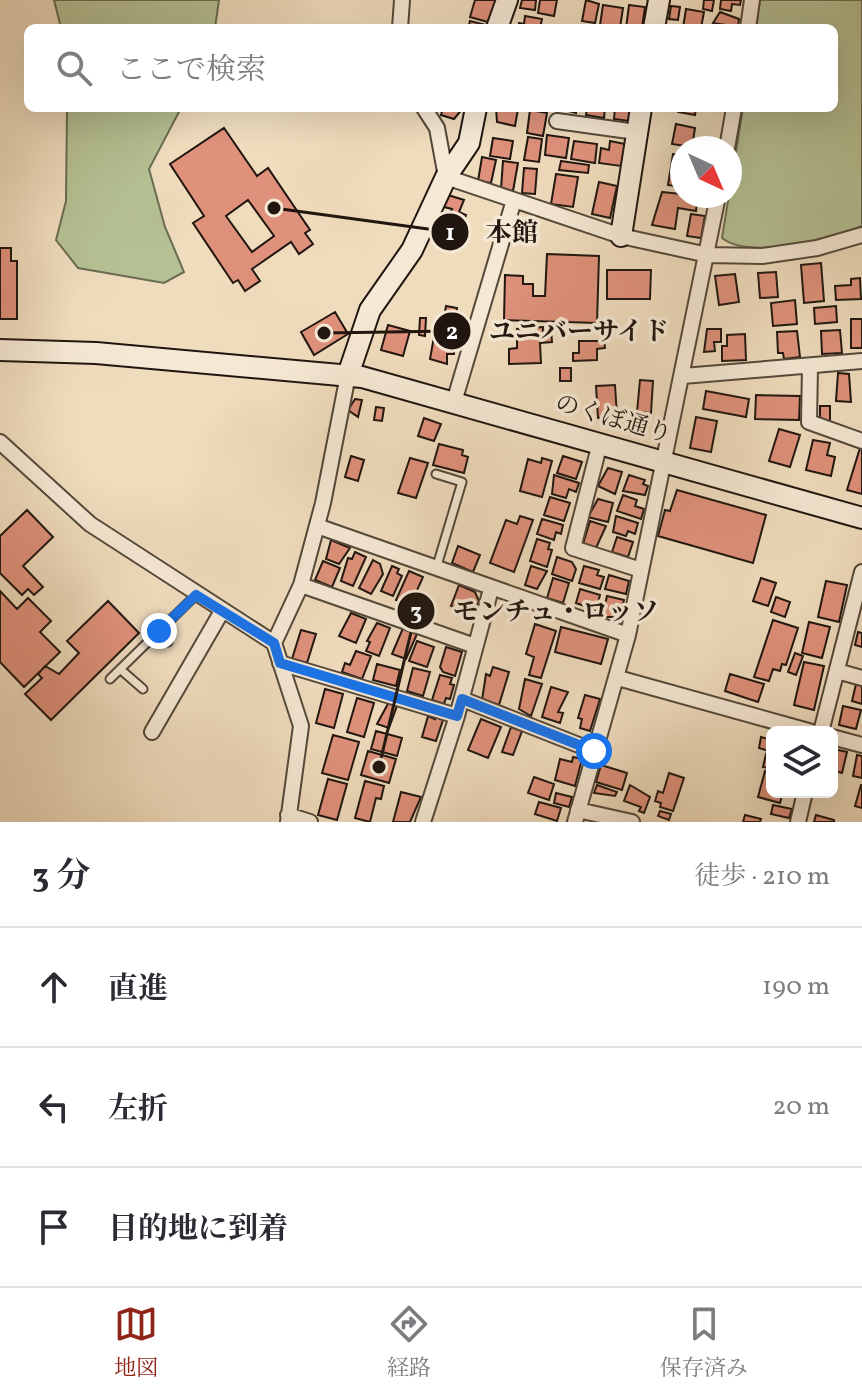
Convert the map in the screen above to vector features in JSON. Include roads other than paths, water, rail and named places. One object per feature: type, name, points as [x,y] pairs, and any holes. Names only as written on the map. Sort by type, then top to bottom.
[{"type":"street","points":[[400,24],[402,0]]},
{"type":"street","points":[[498,24],[507,0]]},
{"type":"street","points":[[655,24],[659,0]]},
{"type":"street","points":[[749,24],[752,0]]},
{"type":"street","points":[[427,112],[437,128],[446,177]]},
{"type":"street","points":[[310,822],[288,819],[301,726],[274,643],[301,585],[317,526],[348,375],[370,310],[412,250],[446,177],[469,143],[475,112]]},
{"type":"street","points":[[621,236],[640,112]]},
{"type":"street","points":[[729,136],[733,112]]},
{"type":"street","points":[[557,121],[636,132]]},
{"type":"street","points":[[446,177],[621,236],[708,255],[762,256],[817,248],[862,235]]},
{"type":"street","points":[[454,402],[514,200]]},
{"type":"street","points":[[632,822],[576,816],[628,635],[716,208]]},
{"type":"street","name":"のくぼ通り","points":[[0,350],[96,353],[348,375],[862,518]]},
{"type":"street","points":[[683,376],[862,361]]},
{"type":"street","points":[[810,367],[809,422],[862,441]]},
{"type":"street","points":[[0,442],[90,524],[274,643]]},
{"type":"street","points":[[600,443],[573,548],[641,570]]},
{"type":"street","points":[[317,526],[628,635]]},
{"type":"street","points":[[823,726],[862,572]]},
{"type":"street","points":[[301,585],[475,646]]},
{"type":"street","points":[[423,822],[462,699],[491,589]]},
{"type":"street","points":[[152,732],[222,611]]},
{"type":"street","points":[[280,663],[457,716]]},
{"type":"street","points":[[837,671],[862,678]]},
{"type":"street","points":[[618,678],[790,726]]},
{"type":"street","points":[[462,699],[594,751]]},
{"type":"street","points":[[838,739],[862,745]]},
{"type":"street","points":[[798,822],[804,798]]},
{"type":"lane","points":[[436,474],[462,482],[436,569]]},
{"type":"lane","points":[[110,679],[196,595]]},
{"type":"lane","points":[[159,631],[168,642]]},
{"type":"lane","points":[[120,669],[143,689]]},
{"type":"place","name":"本館","points":[[274,208]]},
{"type":"place","name":"ユニバーサイド","points":[[324,333]]},
{"type":"place","name":"モンチュ・ロッソ","points":[[379,767]]}]
